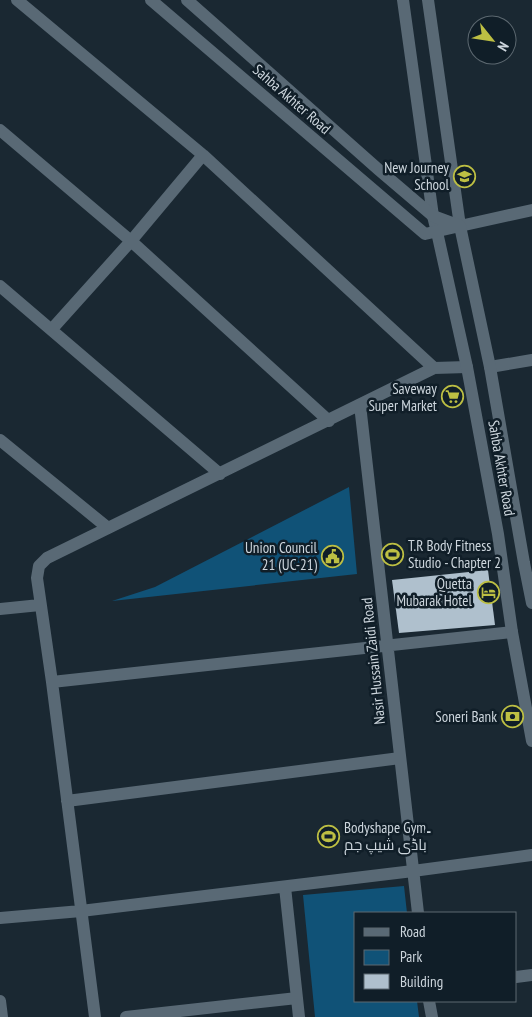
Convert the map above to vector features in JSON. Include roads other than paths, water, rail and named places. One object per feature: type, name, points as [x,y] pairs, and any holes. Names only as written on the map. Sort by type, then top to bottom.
[{"type":"street","points":[[17,0],[204,155],[434,368]]},
{"type":"street","name":"Sahba Akhter Road","points":[[151,0],[425,234],[437,232]]},
{"type":"street","name":"Sahba Akhter Road","points":[[187,0],[378,170],[433,216],[460,226]]},
{"type":"street","name":"Sahba Akhter Road","points":[[404,0],[433,216],[467,367],[498,534],[512,632],[532,741]]},
{"type":"street","name":"Sahba Akhter Road","points":[[428,0],[460,226],[528,562],[532,603]]},
{"type":"street","points":[[0,130],[131,242],[329,421]]},
{"type":"street","points":[[52,329],[131,242],[204,155]]},
{"type":"street","points":[[366,184],[378,170]]},
{"type":"street","points":[[437,232],[532,210]]},
{"type":"street","points":[[0,286],[220,474]]},
{"type":"street","points":[[490,367],[532,360]]},
{"type":"street","points":[[95,1017],[52,682],[40,605],[37,578],[38,566],[47,558],[434,368],[467,367]]},
{"type":"street","name":"Nasir Hussain Zaidi Road","points":[[360,405],[418,912]]},
{"type":"street","points":[[0,440],[108,528]]},
{"type":"street","points":[[0,609],[40,605]]},
{"type":"street","points":[[52,682],[512,632]]},
{"type":"street","points":[[67,801],[400,758]]},
{"type":"street","points":[[0,918],[81,911],[285,887],[532,855]]},
{"type":"street","points":[[285,887],[299,1017]]},
{"type":"street","points":[[517,977],[532,975]]},
{"type":"street","points":[[126,1017],[297,998]]},
{"type":"street","points":[[0,1001],[2,1017]]},
{"type":"street","points":[[429,1002],[432,1017]]},
{"type":"place","name":"New Journey School","points":[[465,176]]},
{"type":"place","name":"Saveway Super Market","points":[[453,397]]},
{"type":"place","name":"T.R Body Fitness Studio - Chapter 2","points":[[392,554]]},
{"type":"place","name":"Union Council 21 (UC-21)","points":[[333,556]]},
{"type":"place","name":"Quetta Mubarak Hotel","points":[[488,592]]},
{"type":"place","name":"Soneri Bank","points":[[513,716]]},
{"type":"place","name":"Bodyshape Gym۔ باڈی شیپ جم","points":[[328,836]]}]
